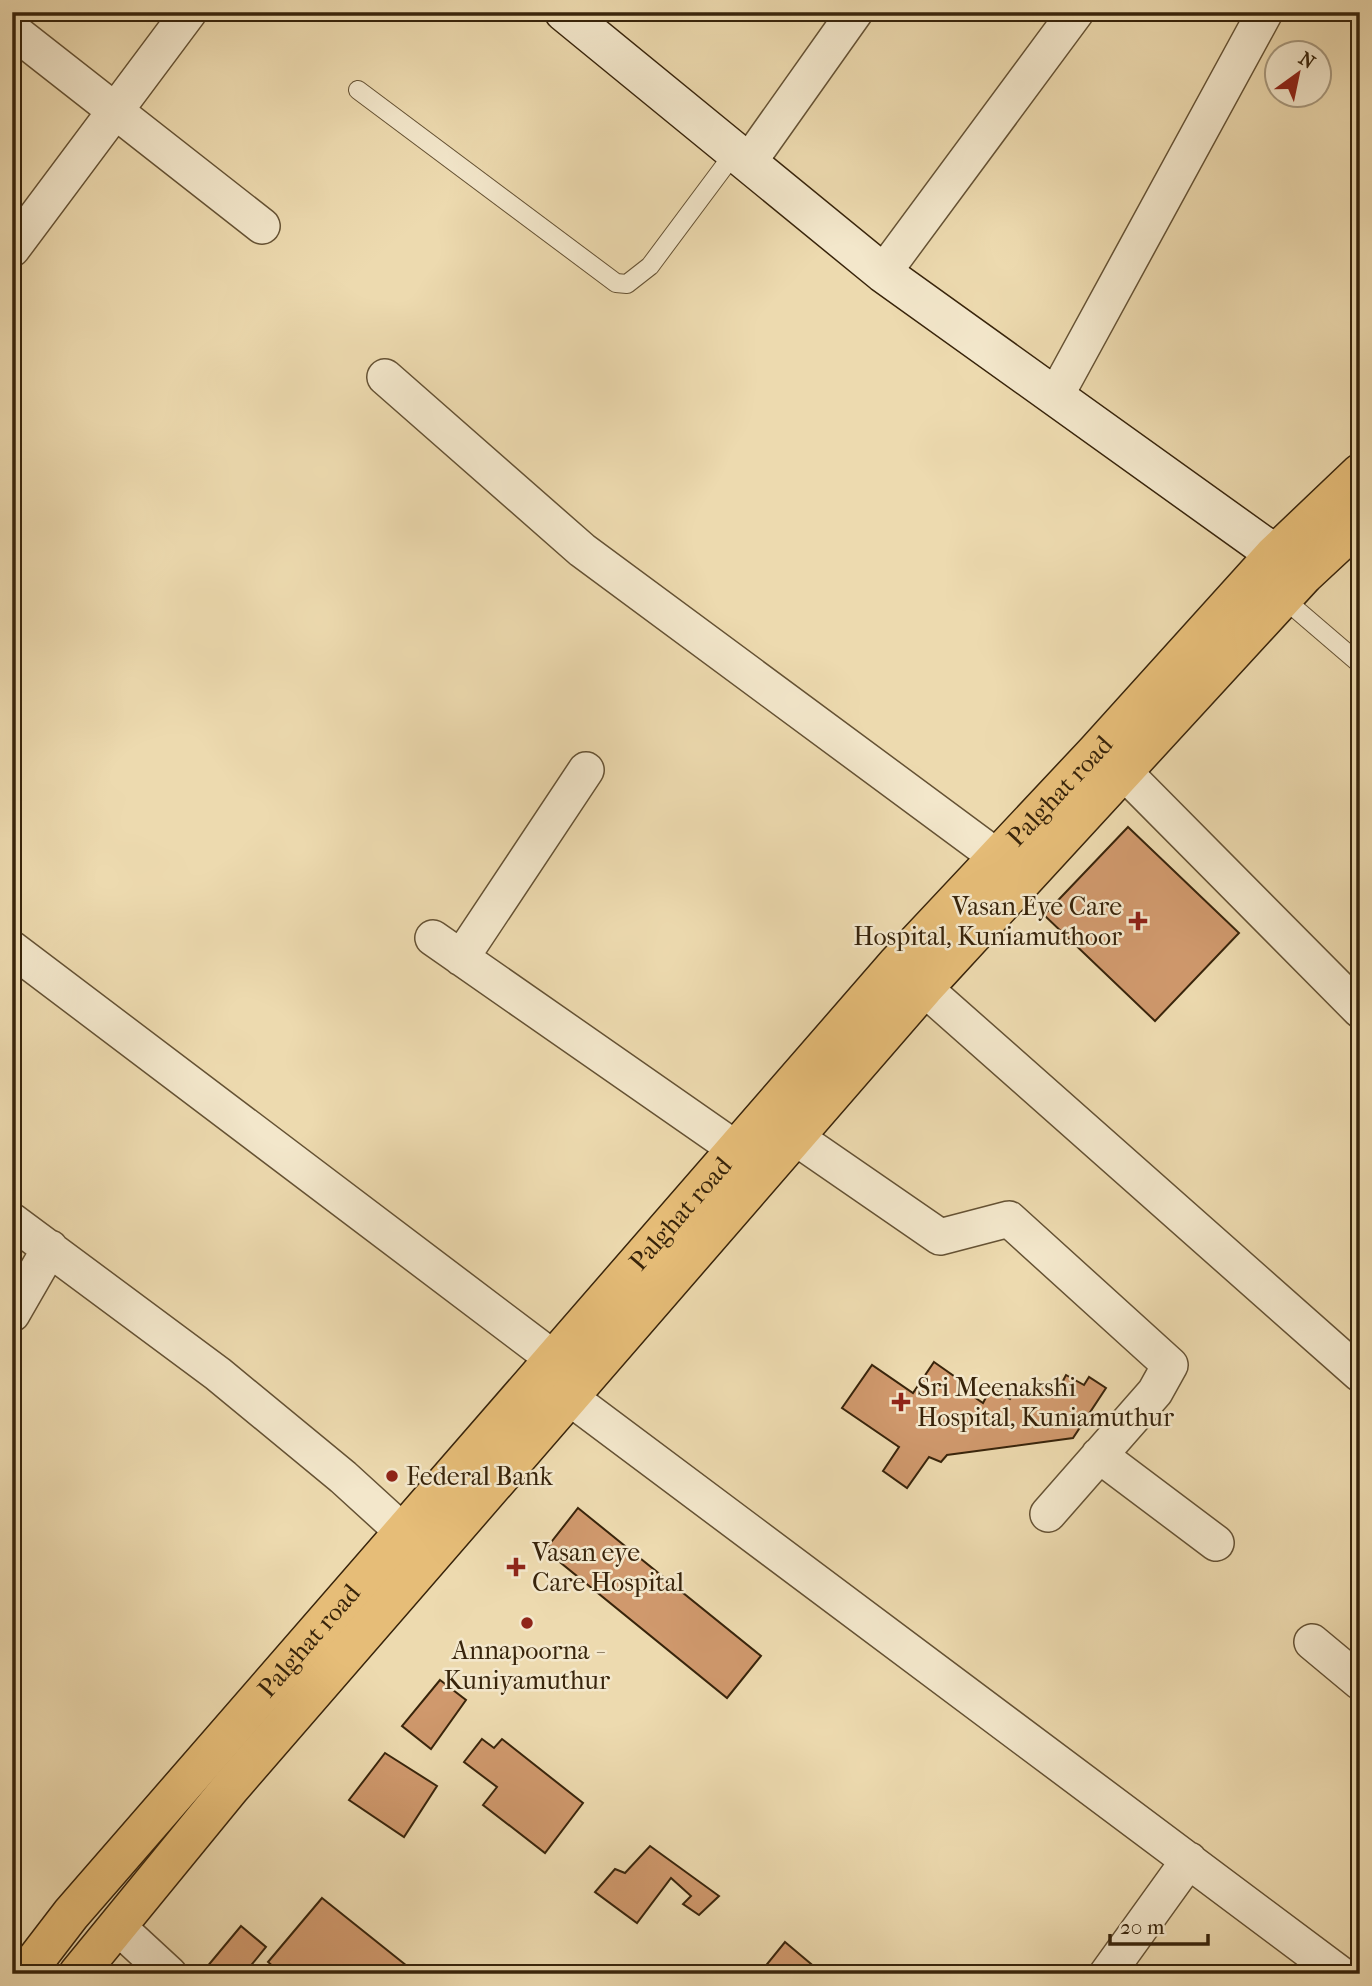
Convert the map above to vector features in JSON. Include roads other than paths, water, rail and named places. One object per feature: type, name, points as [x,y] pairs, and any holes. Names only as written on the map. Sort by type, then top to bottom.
[{"type":"main road","name":"Palghat road","points":[[25,1974],[71,1914],[417,1545],[569,1397],[924,988],[1109,761],[1287,576],[1360,473]]},
{"type":"main road","name":"Palghat road","points":[[1287,576],[1360,523]]},
{"type":"main road","name":"Palghat road","points":[[78,1974],[231,1787],[417,1545],[554,1359],[897,964],[997,857],[1109,761]]},
{"type":"street","points":[[12,249],[189,12]]},
{"type":"street","points":[[564,12],[883,274],[1055,397],[1287,576]]},
{"type":"street","points":[[741,157],[855,12]]},
{"type":"street","points":[[883,274],[1076,12]]},
{"type":"street","points":[[1055,397],[1265,12]]},
{"type":"street","points":[[12,30],[262,226]]},
{"type":"street","points":[[385,377],[582,550],[997,857]]},
{"type":"street","points":[[1109,761],[1360,1010]]},
{"type":"street","points":[[586,770],[447,948],[736,1149]]},
{"type":"street","points":[[12,949],[554,1359]]},
{"type":"street","points":[[924,988],[1360,1374]]},
{"type":"street","points":[[795,1137],[940,1237],[1009,1219],[1170,1365],[1154,1392],[1048,1514]]},
{"type":"street","points":[[12,1222],[218,1374],[342,1477],[417,1545]]},
{"type":"street","points":[[12,1314],[50,1248]]},
{"type":"street","points":[[569,1397],[1340,1974]]},
{"type":"street","points":[[1099,1455],[1216,1544]]},
{"type":"street","points":[[1312,1642],[1360,1682]]},
{"type":"street","points":[[1107,1974],[1189,1860]]},
{"type":"street","points":[[117,1926],[169,1974]]},
{"type":"lane","points":[[358,90],[616,283],[627,284],[650,266],[741,157]]},
{"type":"lane","points":[[1287,576],[1360,664]]},
{"type":"place","name":"Vasan Eye Care Hospital, Kuniamuthoor","points":[[1138,921]]},
{"type":"place","name":"Sri Meenakshi Hospital, Kuniamuthur","points":[[901,1402]]},
{"type":"place","name":"Federal Bank","points":[[392,1476]]},
{"type":"place","name":"Vasan eye Care Hospital","points":[[516,1567]]},
{"type":"place","name":"Annapoorna - Kuniyamuthur","points":[[527,1623]]}]
